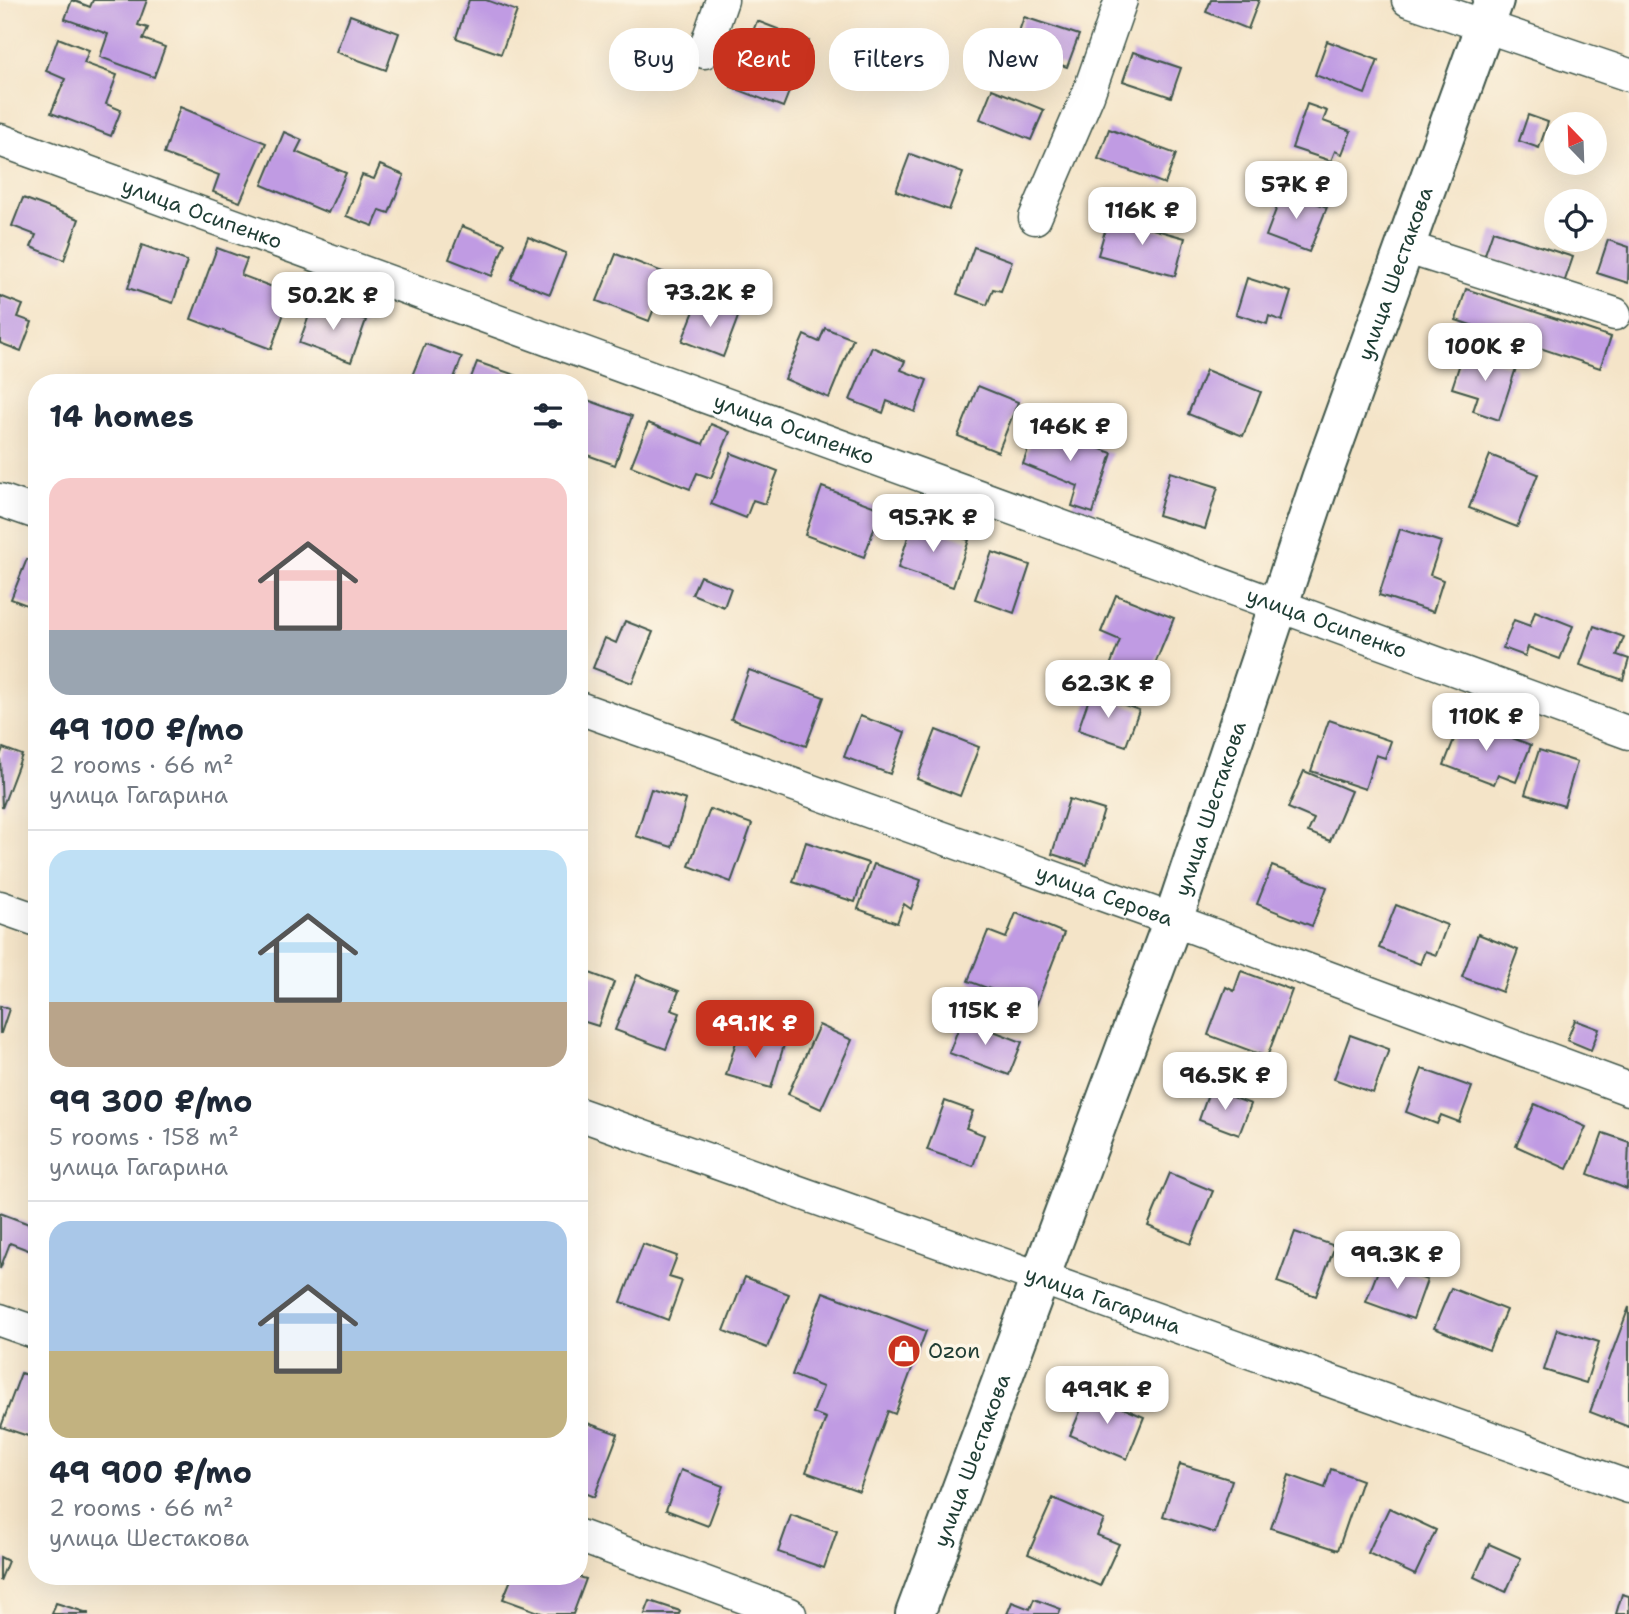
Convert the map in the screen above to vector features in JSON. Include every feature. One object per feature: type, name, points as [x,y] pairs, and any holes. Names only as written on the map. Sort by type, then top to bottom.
[{"type":"main road","name":"улица Шестакова","points":[[915,1614],[1173,920],[1278,606],[1490,13]]},
{"type":"street","points":[[704,52],[722,0]]},
{"type":"street","points":[[1035,218],[1088,95],[1121,0]]},
{"type":"street","points":[[1408,0],[1490,13],[1629,75]]},
{"type":"street","name":"улица Осипенко","points":[[0,140],[1629,733]]},
{"type":"street","points":[[1405,247],[1615,314]]},
{"type":"street","points":[[0,500],[28,510]]},
{"type":"street","name":"улица Серова","points":[[588,711],[1173,920],[1629,1089]]},
{"type":"street","points":[[0,907],[28,917]]},
{"type":"street","name":"улица Гагарина","points":[[588,1117],[1629,1487]]},
{"type":"street","points":[[0,1320],[28,1330]]},
{"type":"street","points":[[588,1538],[790,1614]]},
{"type":"building","points":[[72,0],[90,7],[93,0],[147,0],[138,25],[148,28],[143,39],[165,47],[154,77],[100,57],[108,34],[65,19]]},
{"type":"building","points":[[469,0],[486,0],[517,11],[501,54],[456,38]]},
{"type":"building","points":[[1211,0],[1259,0],[1248,29],[1206,12]]},
{"type":"building","points":[[350,15],[399,33],[386,70],[336,52]]},
{"type":"building","points":[[1024,17],[1058,28],[1020,28]]},
{"type":"building","points":[[757,21],[775,28],[754,28]]},
{"type":"building","points":[[1063,30],[1079,35],[1067,67],[1063,66]]},
{"type":"building","points":[[58,38],[89,50],[84,63],[117,75],[106,104],[121,110],[111,136],[51,113],[65,79],[46,71]]},
{"type":"building","points":[[1327,41],[1378,60],[1365,94],[1315,75]]},
{"type":"building","points":[[1133,52],[1181,68],[1171,97],[1123,81]]},
{"type":"building","points":[[741,91],[789,91],[783,107]]},
{"type":"building","points":[[991,91],[1044,110],[1031,140],[980,119]]},
{"type":"building","points":[[1307,104],[1327,111],[1323,121],[1351,131],[1342,154],[1335,151],[1331,161],[1292,148]]},
{"type":"building","points":[[180,107],[266,143],[240,202],[213,192],[219,175],[164,154]]},
{"type":"building","points":[[1528,115],[1544,121],[1544,134],[1539,148],[1519,141]]},
{"type":"building","points":[[1109,129],[1176,154],[1165,184],[1098,159]]},
{"type":"building","points":[[284,132],[302,140],[296,152],[346,173],[328,213],[262,185]]},
{"type":"building","points":[[910,154],[963,173],[949,210],[896,191]]},
{"type":"building","points":[[380,165],[404,175],[389,213],[380,210],[373,226],[346,216],[362,175],[374,179]]},
{"type":"building","points":[[1283,191],[1327,207],[1309,252],[1266,236]]},
{"type":"building","points":[[23,198],[79,219],[64,260],[31,247],[36,235],[12,226]]},
{"type":"building","points":[[1109,217],[1185,238],[1175,276],[1098,255]]},
{"type":"building","points":[[462,226],[505,243],[492,276],[449,259]]},
{"type":"building","points":[[1493,231],[1544,248],[1544,252],[1558,252],[1573,257],[1564,283],[1484,257]]},
{"type":"building","points":[[528,237],[566,253],[550,294],[511,279]]},
{"type":"building","points":[[1608,240],[1629,247],[1628,283],[1597,273],[1604,252],[1607,252]]},
{"type":"building","points":[[142,245],[187,261],[173,303],[128,288]]},
{"type":"building","points":[[974,247],[1012,261],[1001,291],[993,289],[987,305],[957,294]]},
{"type":"building","points":[[217,248],[247,259],[241,275],[291,294],[271,349],[191,319]]},
{"type":"building","points":[[616,254],[668,274],[649,321],[597,301]]},
{"type":"building","points":[[1247,278],[1291,292],[1282,321],[1269,316],[1267,324],[1236,314]]},
{"type":"building","points":[[1466,289],[1611,337],[1600,368],[1456,320]]},
{"type":"building","points":[[0,296],[23,305],[18,317],[32,322],[21,351],[0,343]]},
{"type":"building","points":[[698,301],[738,317],[723,357],[682,341]]},
{"type":"building","points":[[314,302],[366,320],[351,362],[299,343]]},
{"type":"building","points":[[825,328],[853,339],[829,398],[785,379],[804,335],[819,342]]},
{"type":"building","points":[[425,344],[462,357],[455,374],[413,374]]},
{"type":"building","points":[[872,347],[905,361],[901,370],[927,380],[915,412],[887,401],[883,413],[850,400]]},
{"type":"building","points":[[1464,351],[1516,368],[1499,420],[1473,411],[1478,396],[1452,388]]},
{"type":"building","points":[[477,362],[512,374],[472,374]]},
{"type":"building","points":[[1206,370],[1261,392],[1243,436],[1188,414]]},
{"type":"building","points":[[978,386],[1018,402],[998,452],[958,436]]},
{"type":"building","points":[[588,400],[632,416],[615,465],[588,455]]},
{"type":"building","points":[[648,423],[703,444],[711,424],[730,432],[711,478],[697,473],[690,489],[631,466]]},
{"type":"building","points":[[1062,423],[1082,431],[1078,441],[1112,453],[1093,513],[1072,506],[1078,486],[1023,464],[1036,427],[1058,434]]},
{"type":"building","points":[[731,453],[778,471],[765,504],[753,500],[746,518],[711,504]]},
{"type":"building","points":[[1490,455],[1538,474],[1517,527],[1469,508]]},
{"type":"building","points":[[1170,472],[1218,487],[1205,529],[1158,515]]},
{"type":"building","points":[[822,487],[881,509],[864,557],[805,535]]},
{"type":"building","points":[[913,522],[969,540],[953,587],[898,568]]},
{"type":"building","points":[[1400,529],[1441,542],[1430,575],[1443,580],[1433,612],[1379,595]]},
{"type":"building","points":[[992,552],[1030,565],[1014,613],[975,599]]},
{"type":"building","points":[[27,559],[28,559],[28,606],[11,599]]},
{"type":"building","points":[[700,576],[731,588],[724,607],[692,594]]},
{"type":"building","points":[[1116,595],[1174,618],[1148,681],[1110,666],[1120,640],[1101,632]]},
{"type":"building","points":[[1535,611],[1573,626],[1560,659],[1528,647],[1525,656],[1503,648],[1514,620],[1530,626]]},
{"type":"building","points":[[625,621],[653,632],[632,683],[593,668],[605,638],[616,643]]},
{"type":"building","points":[[1594,626],[1624,637],[1617,655],[1629,659],[1623,680],[1580,665]]},
{"type":"building","points":[[749,670],[824,697],[806,746],[731,719]]},
{"type":"building","points":[[1091,693],[1139,710],[1126,746],[1078,730]]},
{"type":"building","points":[[860,716],[905,732],[890,774],[844,757]]},
{"type":"building","points":[[1462,719],[1531,745],[1516,782],[1498,775],[1494,784],[1444,765]]},
{"type":"building","points":[[1329,720],[1391,741],[1385,758],[1376,755],[1365,789],[1311,771]]},
{"type":"building","points":[[936,730],[979,747],[960,796],[917,779]]},
{"type":"building","points":[[3,748],[22,755],[2,808],[0,756]]},
{"type":"building","points":[[1539,750],[1577,762],[1564,806],[1525,794]]},
{"type":"building","points":[[1304,771],[1351,791],[1330,841],[1308,832],[1314,819],[1288,808]]},
{"type":"building","points":[[651,789],[686,800],[672,847],[636,836]]},
{"type":"building","points":[[1069,799],[1104,810],[1087,865],[1052,854]]},
{"type":"building","points":[[710,809],[752,824],[731,882],[689,866]]},
{"type":"building","points":[[806,842],[868,863],[855,902],[793,882]]},
{"type":"building","points":[[874,864],[921,880],[911,909],[904,904],[897,923],[858,909]]},
{"type":"building","points":[[1272,866],[1327,887],[1312,926],[1257,904]]},
{"type":"building","points":[[1396,905],[1447,925],[1436,955],[1425,951],[1420,964],[1379,948]]},
{"type":"building","points":[[1016,913],[1064,933],[1036,1006],[968,981],[988,931],[1006,938]]},
{"type":"building","points":[[1478,934],[1518,950],[1502,992],[1462,977]]},
{"type":"building","points":[[1241,971],[1292,990],[1267,1057],[1208,1035],[1226,987],[1234,991]]},
{"type":"building","points":[[588,972],[614,982],[598,1026],[588,1023]]},
{"type":"building","points":[[637,975],[679,991],[671,1010],[680,1013],[666,1049],[615,1030]]},
{"type":"building","points":[[0,1006],[9,1009],[1,1033],[0,1033]]},
{"type":"building","points":[[962,1019],[1022,1042],[1009,1075],[949,1053]]},
{"type":"building","points":[[1575,1020],[1599,1029],[1591,1050],[1567,1040]]},
{"type":"building","points":[[819,1025],[852,1040],[821,1109],[788,1094]]},
{"type":"building","points":[[739,1032],[784,1045],[771,1088],[726,1075]]},
{"type":"building","points":[[1350,1035],[1389,1049],[1373,1093],[1334,1079]]},
{"type":"building","points":[[1422,1069],[1472,1087],[1459,1122],[1441,1115],[1437,1124],[1406,1112]]},
{"type":"building","points":[[1210,1089],[1251,1104],[1239,1135],[1199,1120]]},
{"type":"building","points":[[945,1101],[973,1111],[966,1128],[984,1135],[973,1166],[927,1150]]},
{"type":"building","points":[[1535,1104],[1586,1127],[1567,1169],[1516,1146]]},
{"type":"building","points":[[1603,1133],[1629,1142],[1627,1189],[1588,1174]]},
{"type":"building","points":[[1170,1173],[1213,1191],[1191,1244],[1148,1226]]},
{"type":"building","points":[[0,1213],[28,1224],[28,1250],[10,1243],[0,1269]]},
{"type":"building","points":[[1295,1232],[1335,1246],[1316,1296],[1277,1282]]},
{"type":"building","points":[[643,1244],[677,1256],[669,1277],[682,1281],[668,1320],[621,1302]]},
{"type":"building","points":[[1381,1263],[1427,1280],[1413,1319],[1366,1302]]},
{"type":"building","points":[[745,1277],[789,1294],[767,1348],[724,1331]]},
{"type":"building","points":[[1451,1288],[1506,1310],[1489,1350],[1434,1328]]},
{"type":"building","points":[[823,1292],[926,1331],[895,1414],[888,1411],[859,1491],[806,1472],[826,1418],[813,1413],[823,1387],[792,1375]]},
{"type":"building","points":[[1629,1307],[1629,1427],[1590,1412]]},
{"type":"building","points":[[1557,1329],[1599,1342],[1586,1383],[1544,1370]]},
{"type":"building","points":[[21,1373],[28,1376],[28,1436],[1,1427]]},
{"type":"building","points":[[1088,1393],[1144,1417],[1127,1459],[1070,1435]]},
{"type":"building","points":[[588,1423],[618,1434],[594,1497],[588,1495]]},
{"type":"building","points":[[1180,1464],[1232,1480],[1215,1533],[1163,1516]]},
{"type":"building","points":[[1331,1469],[1362,1480],[1338,1550],[1271,1528],[1289,1475],[1325,1488]]},
{"type":"building","points":[[681,1470],[723,1486],[708,1526],[666,1510]]},
{"type":"building","points":[[1053,1498],[1104,1520],[1097,1535],[1119,1544],[1100,1586],[1028,1554]]},
{"type":"building","points":[[1389,1508],[1436,1530],[1415,1575],[1368,1553]]},
{"type":"building","points":[[791,1515],[837,1531],[824,1568],[778,1552]]},
{"type":"building","points":[[1489,1544],[1521,1558],[1506,1592],[1474,1577]]},
{"type":"building","points":[[0,1557],[8,1561],[0,1581]]},
{"type":"building","points":[[509,1585],[584,1585],[573,1614],[544,1614],[503,1599]]},
{"type":"building","points":[[1622,1594],[1629,1596],[1629,1614],[1616,1614]]},
{"type":"building","points":[[1034,1599],[1061,1609],[1059,1614],[1007,1614],[1012,1602],[1030,1609]]},
{"type":"building","points":[[650,1601],[680,1611],[679,1614],[645,1614]]},
{"type":"building","points":[[56,1603],[88,1613],[88,1614],[52,1614]]},
{"type":"place","name":"Ozon","points":[[904,1351]]}]
